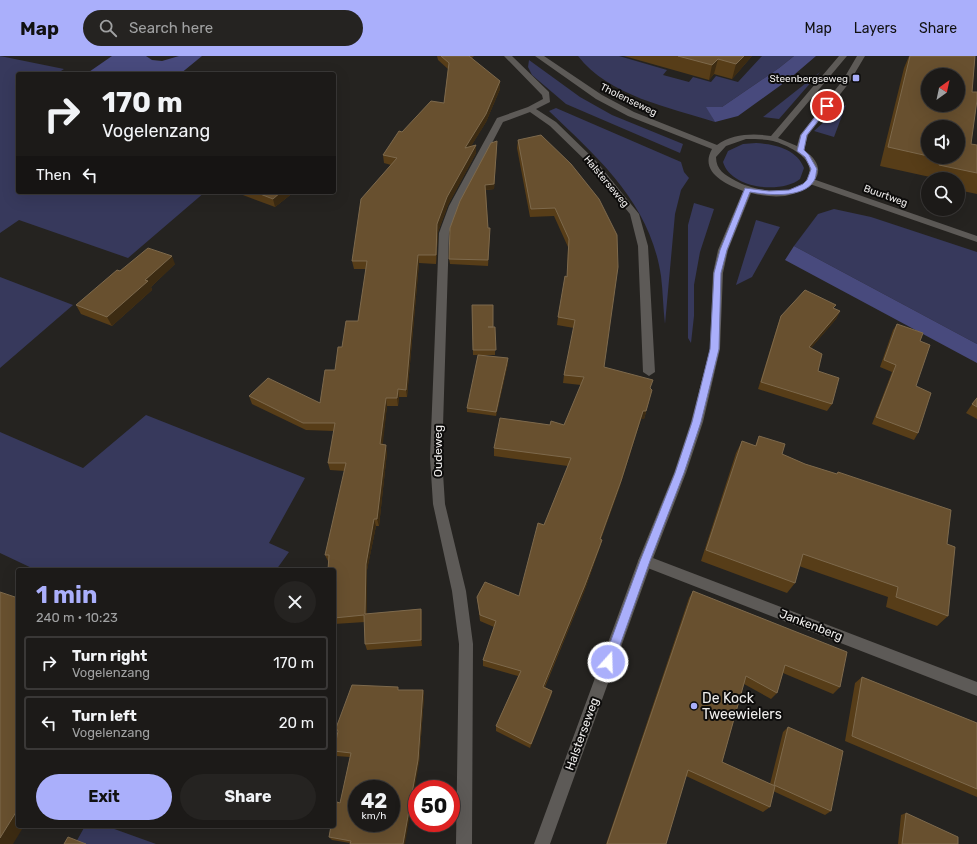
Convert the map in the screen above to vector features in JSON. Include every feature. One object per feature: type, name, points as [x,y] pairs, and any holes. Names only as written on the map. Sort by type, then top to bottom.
[{"type":"street","name":"Oudeweg","points":[[464,844],[466,644],[459,591],[439,504],[436,458],[444,233],[454,206],[500,120],[531,109],[547,100],[546,94],[508,56]]},
{"type":"street","name":"Tholenseweg","points":[[539,56],[599,97],[631,114],[716,148]]},
{"type":"street","points":[[773,139],[843,56]]},
{"type":"street","points":[[800,151],[804,135],[846,81],[861,56]]},
{"type":"street","name":"Halsterseweg","points":[[531,109],[554,124],[593,163],[634,214],[643,246],[649,372]]},
{"type":"street","points":[[760,137],[773,139],[788,144],[807,156],[814,169],[810,181],[806,185],[790,192],[769,193],[748,190],[736,185],[719,174],[712,160],[716,148],[724,142],[740,138],[760,137]]},
{"type":"street","name":"Buurtweg","points":[[810,181],[977,239]]},
{"type":"street","name":"Halsterseweg","points":[[542,844],[645,561],[680,473],[697,422],[714,349],[718,273],[723,250],[748,190]]},
{"type":"street","name":"Jankenberg","points":[[645,561],[977,689]]},
{"type":"shaded area","points":[[0,56],[64,69],[60,72],[16,72],[16,194],[203,194],[128,258],[19,220],[0,233]]},
{"type":"shaded area","points":[[112,56],[146,56],[152,60],[162,61],[179,56],[202,56],[182,72],[89,72]]},
{"type":"shaded area","points":[[578,56],[619,56],[667,70],[663,75],[689,82],[693,77],[711,82],[716,76],[738,82],[762,56],[794,56],[722,107],[707,107],[715,122],[659,105],[623,91],[591,70]]},
{"type":"shaded area","points":[[794,56],[816,56],[788,80],[738,116],[715,122],[706,107],[722,107]]},
{"type":"shaded area","points":[[529,60],[580,97],[612,115],[683,144],[680,153],[566,104],[532,75],[528,67]]},
{"type":"shaded area","points":[[820,72],[779,119],[763,117]]},
{"type":"shaded area","points":[[846,105],[834,137],[814,131],[837,110]]},
{"type":"shaded area","points":[[556,108],[681,162],[684,172],[689,178],[681,190],[675,214],[665,324],[661,276],[655,250],[646,226],[620,184],[604,165],[549,111]]},
{"type":"shaded area","points":[[756,143],[777,146],[796,156],[804,168],[800,179],[792,184],[769,187],[746,183],[736,178],[728,171],[723,162],[728,151],[743,144]]},
{"type":"shaded area","points":[[694,203],[714,209],[700,252],[694,285],[694,316],[691,343],[688,338],[688,225]]},
{"type":"shaded area","points":[[834,209],[871,217],[977,252],[977,344],[794,246],[818,214]]},
{"type":"shaded area","points":[[756,220],[780,227],[752,277],[736,285]]},
{"type":"shaded area","points":[[794,246],[977,344],[977,363],[785,260]]},
{"type":"shaded area","points":[[0,277],[73,305],[0,368]]},
{"type":"shaded area","points":[[146,415],[305,478],[269,543],[289,552],[277,568],[32,568],[0,553],[0,432],[83,468]]},
{"type":"shaded area","points":[[84,828],[112,828],[156,844],[75,844]]},
{"type":"building","points":[[441,56],[469,56],[500,81],[486,114],[465,148],[476,145],[447,197],[437,224],[436,255],[418,255],[406,390],[398,389],[397,398],[386,398],[380,444],[386,445],[377,519],[374,519],[366,564],[365,614],[421,609],[421,640],[365,644],[364,615],[336,618],[336,568],[328,568],[329,555],[325,555],[346,463],[328,463],[335,423],[303,423],[249,396],[268,378],[320,403],[325,370],[335,370],[338,347],[342,347],[346,321],[358,321],[367,261],[352,261],[361,199],[397,158],[383,155],[399,131],[402,132],[431,101],[444,103],[449,63]]},
{"type":"building","points":[[678,56],[744,56],[736,64],[718,59],[712,65]]},
{"type":"building","points":[[910,56],[975,56],[972,92],[977,92],[977,100],[971,144],[977,145],[977,173],[939,165],[965,164],[965,120],[921,120],[921,154],[888,147]]},
{"type":"building","points":[[541,135],[571,164],[599,199],[617,235],[618,267],[604,367],[653,380],[650,388],[652,390],[646,411],[643,411],[621,481],[600,539],[602,540],[543,687],[552,691],[531,744],[496,726],[521,671],[483,660],[496,621],[480,615],[477,597],[485,582],[519,596],[538,523],[544,525],[571,458],[494,448],[500,418],[550,425],[551,421],[564,425],[584,377],[564,375],[575,320],[558,317],[565,276],[567,277],[569,239],[555,208],[531,209],[518,140]]},
{"type":"building","points":[[497,141],[494,184],[485,185],[488,228],[490,228],[488,260],[449,259],[450,228],[460,201],[491,143]]},
{"type":"building","points":[[260,194],[279,194],[273,199]]},
{"type":"building","points":[[148,248],[172,256],[145,280],[148,281],[107,317],[76,305],[117,270],[120,271]]},
{"type":"building","points":[[805,290],[836,305],[833,308],[840,311],[809,347],[822,354],[818,371],[839,378],[832,404],[761,382],[781,316]]},
{"type":"building","points":[[472,305],[493,305],[493,327],[495,327],[496,350],[473,350]]},
{"type":"building","points":[[897,324],[923,333],[920,341],[930,345],[916,386],[931,393],[918,433],[876,417],[896,365],[884,360]]},
{"type":"building","points":[[478,355],[508,358],[496,412],[467,408]]},
{"type":"building","points":[[977,398],[977,407],[972,404]]},
{"type":"building","points":[[759,436],[785,444],[782,454],[805,464],[837,474],[838,472],[951,510],[947,544],[955,547],[948,616],[896,597],[898,587],[803,554],[795,583],[706,550],[742,441],[756,446]]},
{"type":"building","points":[[693,591],[847,652],[840,687],[785,665],[777,693],[746,676],[722,762],[775,786],[770,807],[688,770],[666,844],[607,844]]},
{"type":"building","points":[[0,592],[16,597],[16,812],[0,838]]},
{"type":"building","points":[[862,677],[977,723],[977,789],[852,736]]},
{"type":"building","points":[[352,685],[398,687],[398,690],[423,690],[418,760],[414,780],[408,780],[408,816],[403,844],[350,844],[351,841],[329,837],[331,828],[336,828],[336,806],[337,802],[340,803],[351,753],[336,751],[338,731],[336,728]]},
{"type":"building","points":[[788,727],[843,751],[831,811],[774,785]]},
{"type":"building","points":[[906,813],[958,837],[958,844],[902,844]]},
{"type":"building","points":[[68,837],[86,844],[64,844]]},
{"type":"place","name":"Steenbergseweg","points":[[856,78]]},
{"type":"place","name":"De Kock Tweewielers","points":[[694,706]]},
{"type":"route","points":[[608,662],[645,561],[680,473],[697,422],[714,349],[718,273],[723,250],[741,204],[748,190],[769,193],[790,192],[799,189],[810,181],[814,175],[814,169],[807,156],[800,151],[804,135],[827,106]]}]
